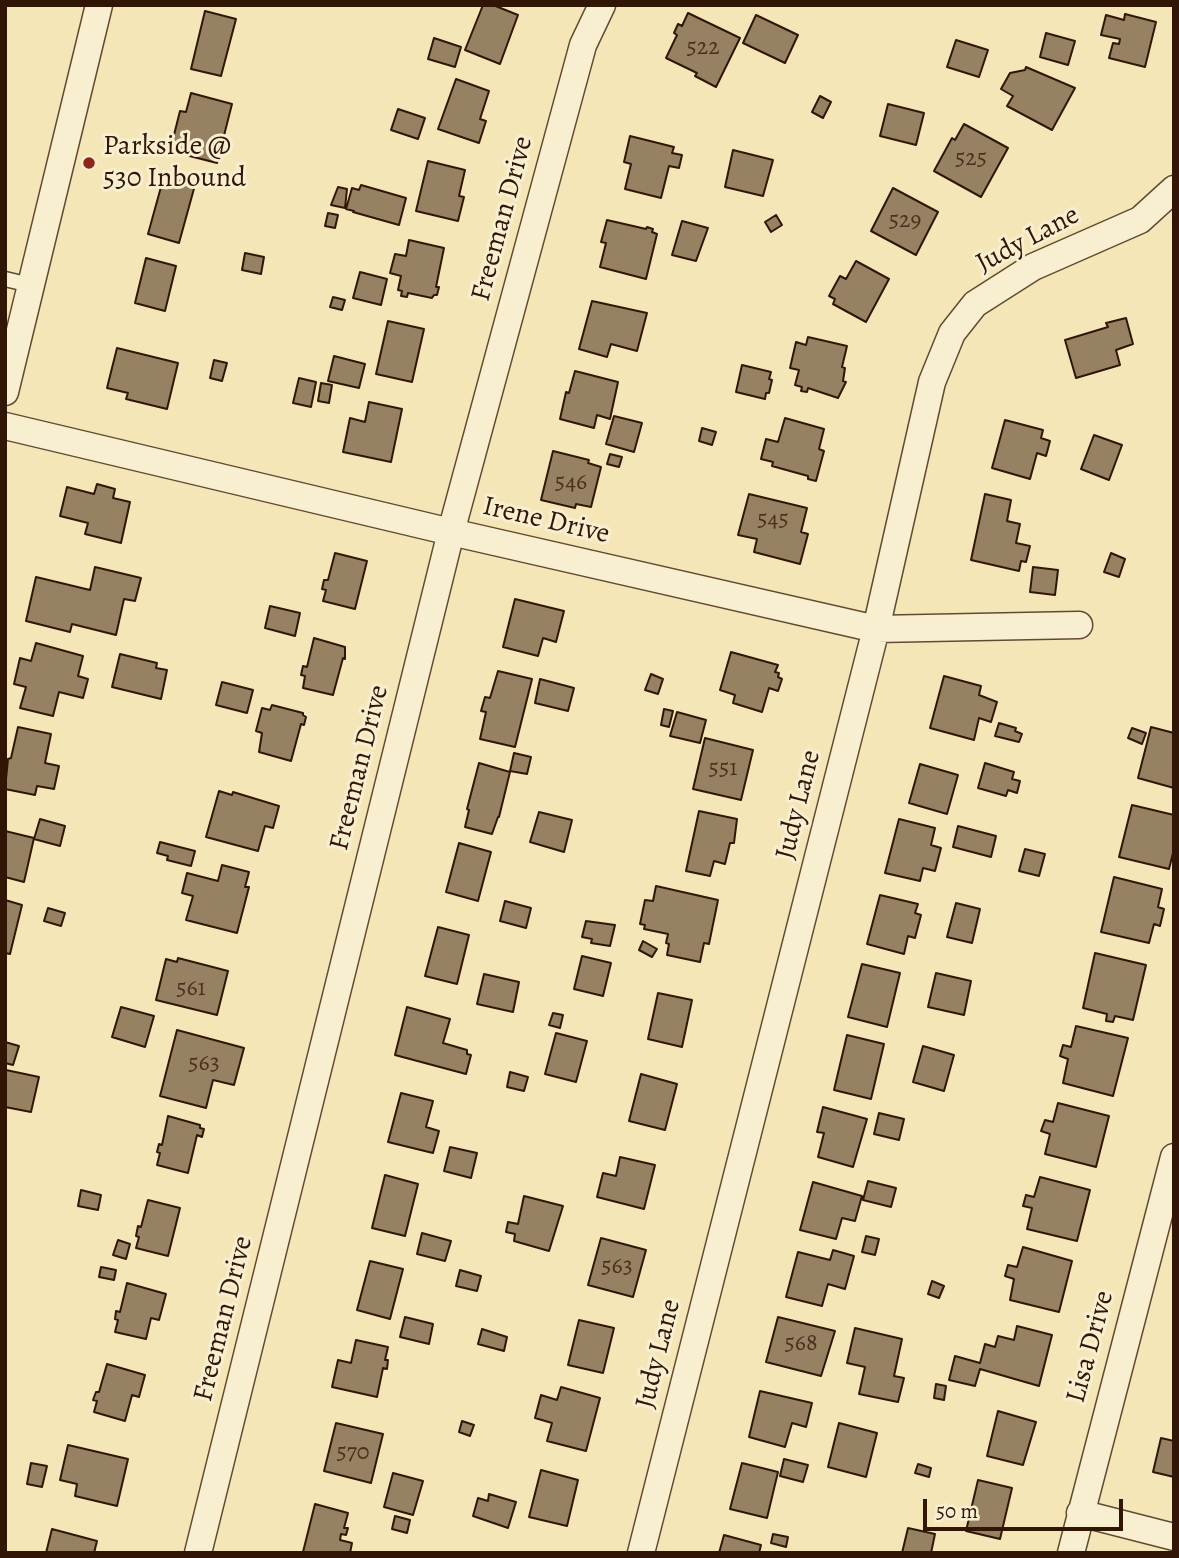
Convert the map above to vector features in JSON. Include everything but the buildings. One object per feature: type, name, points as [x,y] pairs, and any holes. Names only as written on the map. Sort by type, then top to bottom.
[{"type":"street","points":[[6,382],[18,282],[99,5]]},
{"type":"street","name":"Freeman Drive","points":[[198,1553],[451,532],[583,45],[602,5]]},
{"type":"street","name":"Judy Lane","points":[[641,1553],[876,629],[932,382],[952,333],[975,304],[1033,267],[1140,220],[1174,189]]},
{"type":"street","name":"Irene Drive","points":[[5,426],[876,629],[1079,625]]},
{"type":"street","name":"Lisa Drive","points":[[1071,1553],[1173,1167]]},
{"type":"street","points":[[1080,1513],[1174,1537]]},
{"type":"place","name":"Parkside @ 530 Inbound","points":[[89,163]]}]
